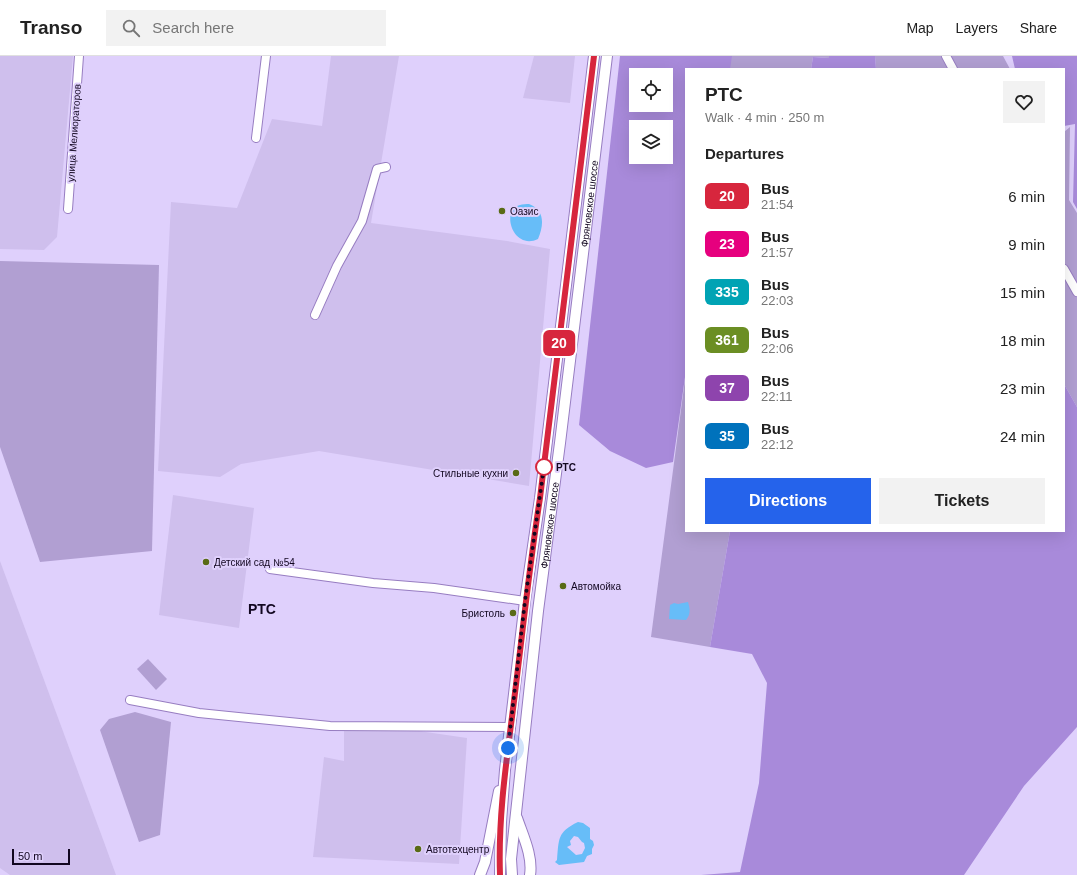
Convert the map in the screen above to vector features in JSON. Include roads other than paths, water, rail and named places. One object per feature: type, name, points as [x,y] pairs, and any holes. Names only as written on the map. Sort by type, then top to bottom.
[{"type":"main road","name":"Фряновское шоссе","points":[[500,875],[501,822],[505,770],[594,56]]},
{"type":"main road","name":"Фряновское шоссе","points":[[512,875],[511,859],[515,814],[537,619],[607,56]]},
{"type":"main road","points":[[480,875],[485,862],[496,801],[505,770]]},
{"type":"main road","points":[[515,814],[529,854],[530,875]]},
{"type":"main road","points":[[485,862],[488,875]]},
{"type":"street","name":"улица Мелиораторов","points":[[68,209],[79,56]]},
{"type":"street","points":[[256,138],[266,56]]},
{"type":"street","points":[[946,56],[952,68]]},
{"type":"street","points":[[315,315],[337,266],[362,221],[377,169],[386,167]]},
{"type":"street","points":[[1065,271],[1077,292]]},
{"type":"street","points":[[270,569],[373,583],[434,588],[525,601]]},
{"type":"street","points":[[130,700],[199,713],[330,726],[511,727]]},
{"type":"water","points":[[529,204],[538,210],[542,218],[542,223],[538,239],[529,241],[516,235],[510,221],[514,208]]},
{"type":"water","points":[[688,602],[690,611],[686,620],[669,619],[670,605],[674,603],[678,604]]},
{"type":"water","points":[[578,822],[583,823],[590,828],[590,839],[593,841],[594,845],[592,854],[587,856],[584,862],[559,865],[555,862],[557,860],[560,837],[566,829]],"holes":[[[574,836],[578,837],[584,843],[585,848],[582,854],[576,855],[567,847],[571,845],[570,841]]]},
{"type":"place","name":"Оазис","points":[[502,211]]},
{"type":"place","name":"РТС","points":[[544,467]]},
{"type":"place","name":"Стильные кухни","points":[[516,473]]},
{"type":"place","name":"Детский сад №54","points":[[206,562]]},
{"type":"place","name":"Автомойка","points":[[563,586]]},
{"type":"place","name":"Бристоль","points":[[513,613]]},
{"type":"place","name":"Автотехцентр","points":[[418,849]]},
{"type":"district","name":"РТС","points":[[262,609]]}]
